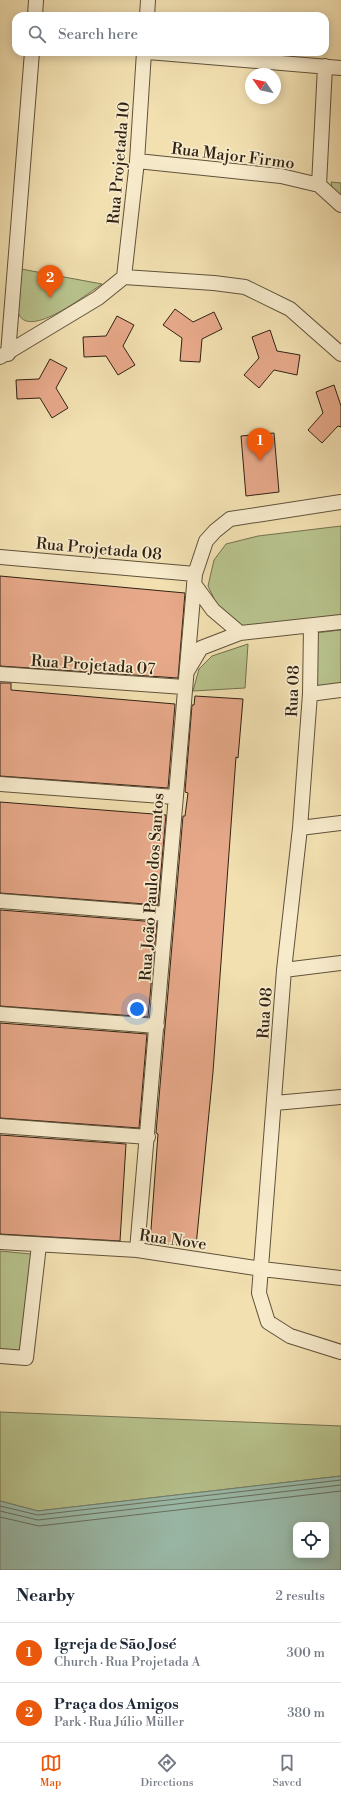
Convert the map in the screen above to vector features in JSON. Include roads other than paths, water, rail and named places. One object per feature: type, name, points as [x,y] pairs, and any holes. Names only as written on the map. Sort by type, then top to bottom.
[{"type":"street","points":[[35,12],[36,0]]},
{"type":"street","points":[[147,12],[148,0]]},
{"type":"street","points":[[4,355],[32,56]]},
{"type":"street","name":"Rua Projetada 10","points":[[124,278],[137,161],[144,56]]},
{"type":"street","points":[[199,56],[341,68]]},
{"type":"street","points":[[319,185],[325,66]]},
{"type":"street","name":"Rua Major Firmo","points":[[137,161],[281,176],[319,185],[341,205]]},
{"type":"street","points":[[4,355],[98,298],[124,278],[214,283],[245,287],[290,309],[341,354]]},
{"type":"street","name":"Rua João Paulo dos Santos","points":[[137,1250],[148,1137],[194,579],[206,541],[214,531],[230,519],[341,502]]},
{"type":"street","name":"Rua Projetada 08","points":[[0,556],[194,579]]},
{"type":"street","points":[[194,579],[213,610],[240,633]]},
{"type":"street","points":[[185,681],[193,660],[201,648],[240,633],[341,622]]},
{"type":"street","name":"Rua 08","points":[[311,626],[310,694],[300,828],[284,970],[275,1103],[259,1294],[268,1322],[290,1336],[341,1352]]},
{"type":"street","name":"Rua Projetada 07","points":[[0,674],[185,681]]},
{"type":"street","points":[[310,694],[341,690]]},
{"type":"street","points":[[0,784],[175,797]]},
{"type":"street","points":[[300,828],[341,823]]},
{"type":"street","points":[[0,901],[166,914]]},
{"type":"street","points":[[284,970],[341,963]]},
{"type":"street","points":[[0,1014],[157,1026]]},
{"type":"street","points":[[275,1103],[341,1097]]},
{"type":"street","points":[[0,1126],[148,1137]]},
{"type":"street","name":"Rua Nove","points":[[0,1242],[137,1250],[262,1269],[341,1278]]},
{"type":"street","points":[[0,1356],[26,1358],[39,1245]]},
{"type":"water","points":[[341,1476],[341,1570],[0,1570],[0,1501],[38,1511]]},
{"type":"place","name":"Praça dos Amigos","points":[[50,298]]},
{"type":"place","name":"Igreja de São José","points":[[260,461]]}]
